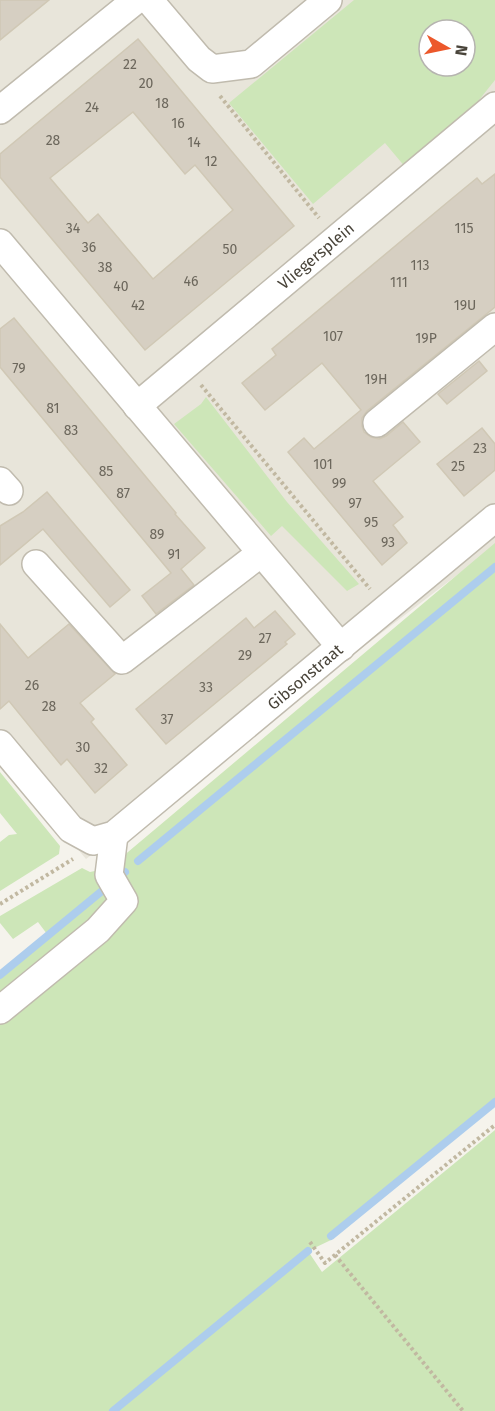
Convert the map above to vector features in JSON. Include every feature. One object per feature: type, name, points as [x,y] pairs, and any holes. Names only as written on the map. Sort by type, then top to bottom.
[{"type":"street","points":[[0,111],[136,0]]},
{"type":"street","points":[[149,0],[199,58],[212,69],[251,64],[328,0]]},
{"type":"street","name":"Vliegersplein","points":[[137,406],[495,106]]},
{"type":"street","points":[[0,243],[341,646]]},
{"type":"street","points":[[377,423],[495,327]]},
{"type":"street","name":"Gibsonstraat","points":[[114,835],[495,518]]},
{"type":"street","points":[[36,564],[122,660],[261,553]]},
{"type":"street","points":[[0,744],[71,829],[93,841],[114,835],[109,875],[124,901],[98,930],[0,1010]]},
{"type":"path","points":[[212,69],[220,96],[336,239]]},
{"type":"path","points":[[185,366],[386,609]]},
{"type":"path","points":[[0,904],[72,861]]},
{"type":"path","points":[[310,1242],[325,1263],[495,1125]]},
{"type":"path","points":[[335,1255],[463,1411]]},
{"type":"shaded area","points":[[0,0],[495,0],[495,546],[86,859],[0,756]]},
{"type":"green space","points":[[354,0],[495,0],[495,80],[463,120],[406,168],[385,143],[313,204],[229,103]]},
{"type":"green space","points":[[206,397],[287,502],[359,584],[347,591],[282,526],[271,536],[174,424],[201,404]]},
{"type":"green space","points":[[495,543],[495,1106],[331,1240],[308,1251],[322,1272],[495,1130],[495,1411],[0,1411],[0,973],[47,934],[38,922],[13,939],[0,923],[0,916],[82,868],[90,872],[109,868]]},
{"type":"green space","points":[[0,772],[60,846],[59,854],[0,891],[0,842],[9,835],[17,834],[0,813]]},
{"type":"building","points":[[0,0],[49,0],[0,40]]},
{"type":"building","points":[[138,39],[294,226],[145,350],[0,177],[0,154]],"holes":[[[133,112],[185,174],[195,165],[233,210],[153,279],[98,214],[88,223],[50,178]]]},
{"type":"building","points":[[495,174],[495,307],[367,411],[362,418],[364,432],[371,437],[379,439],[386,436],[403,422],[420,442],[373,481],[403,517],[393,525],[407,543],[382,565],[288,452],[304,438],[314,449],[361,410],[322,363],[265,410],[242,383],[276,355],[272,349],[449,201],[477,178],[482,184]]},
{"type":"building","points":[[14,318],[205,548],[181,569],[194,585],[156,614],[142,596],[171,573],[0,367],[0,329]]},
{"type":"building","points":[[479,361],[487,371],[447,404],[438,394]]},
{"type":"building","points":[[482,428],[495,444],[495,470],[464,496],[437,464]]},
{"type":"building","points":[[47,492],[130,590],[110,607],[43,529],[0,565],[0,526],[23,512]]},
{"type":"building","points":[[275,611],[295,634],[285,642],[287,644],[166,744],[136,709],[246,618],[254,628]]},
{"type":"building","points":[[0,624],[28,658],[69,624],[115,674],[80,703],[94,719],[91,722],[127,765],[95,793],[67,759],[61,765],[9,701],[0,709]]},
{"type":"waterway","points":[[138,861],[495,567]]},
{"type":"waterway","points":[[0,975],[125,872]]},
{"type":"waterway","points":[[331,1236],[495,1102]]},
{"type":"waterway","points":[[113,1411],[308,1251]]}]
